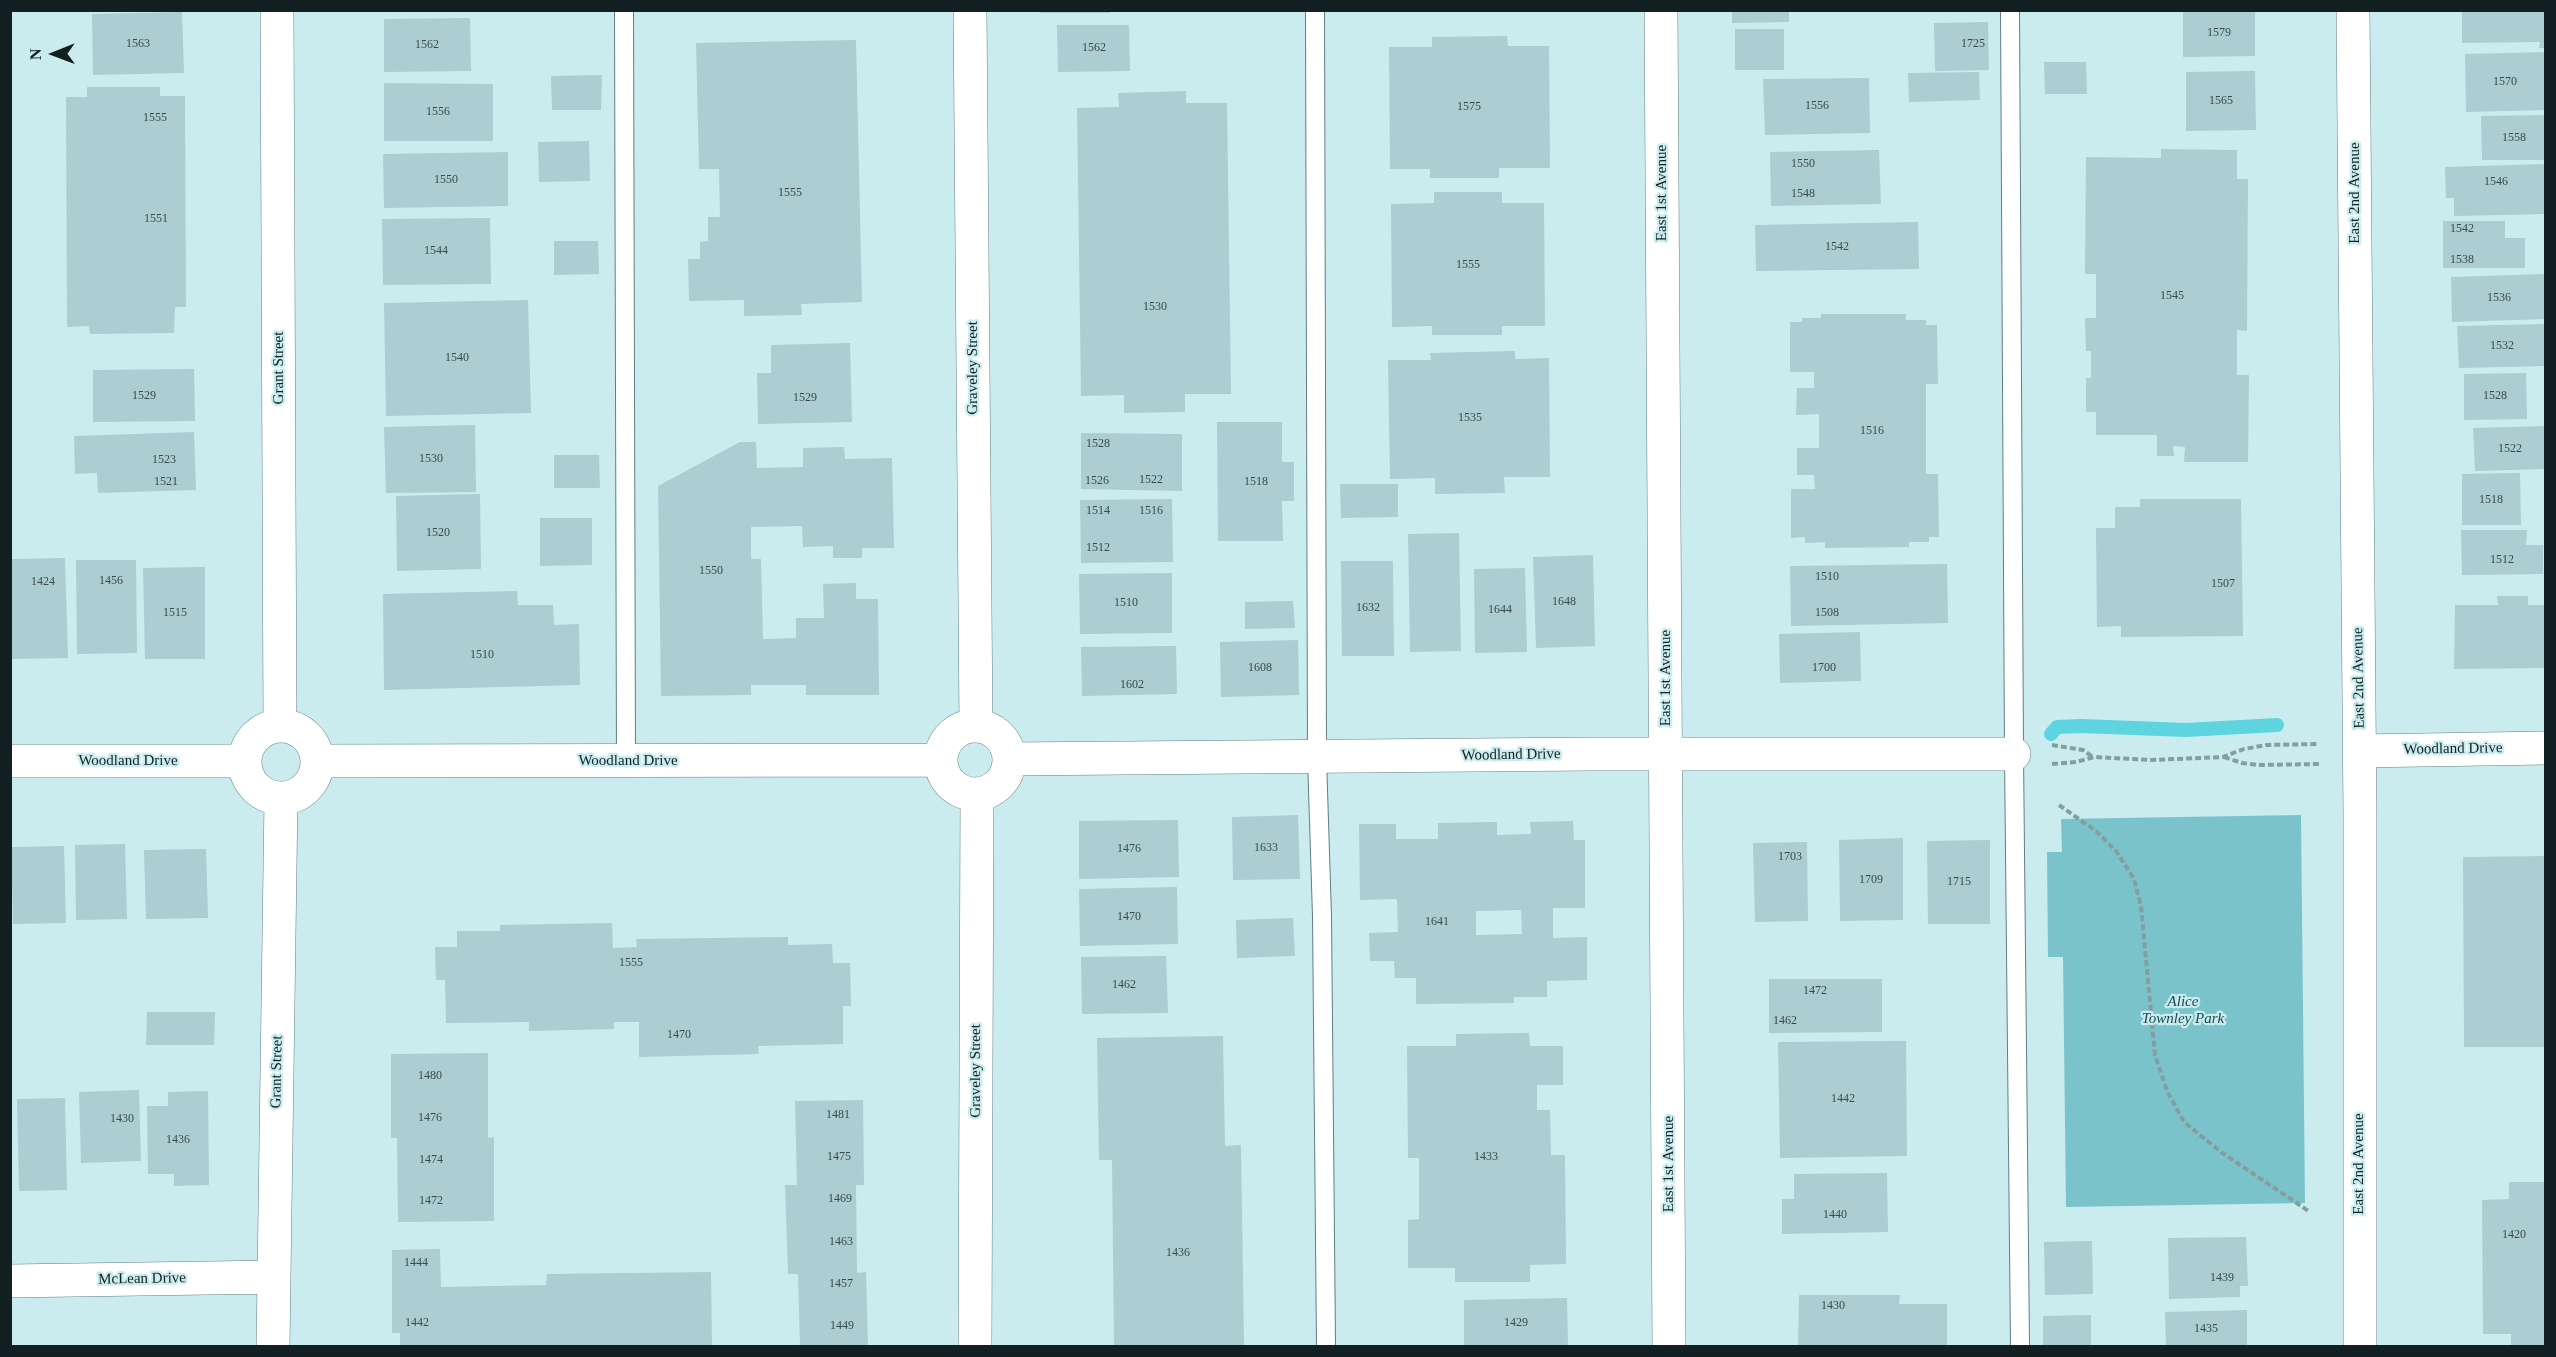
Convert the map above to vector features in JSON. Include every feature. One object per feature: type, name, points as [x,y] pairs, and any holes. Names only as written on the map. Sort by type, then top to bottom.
[{"type":"street","name":"Grant Street","points":[[277,10],[280,726]]},
{"type":"street","name":"Graveley Street","points":[[969,10],[976,725]]},
{"type":"street","name":"East 1st Avenue","points":[[1661,10],[1669,1347]]},
{"type":"street","name":"East 2nd Avenue","points":[[2353,10],[2360,751],[2360,1347]]},
{"type":"street","points":[[976,725],[989,728],[999,736],[1006,747],[1009,759],[1007,772],[1000,784],[989,792],[977,795],[962,793],[951,786],[943,774],[940,760],[943,746],[950,735],[963,728],[976,725]]},
{"type":"street","points":[[280,726],[294,728],[305,736],[314,748],[317,761],[315,776],[306,788],[294,795],[280,798],[267,795],[255,788],[247,775],[245,761],[248,748],[256,736],[267,729],[280,726]]},
{"type":"street","name":"Woodland Drive","points":[[2360,751],[2546,748]]},
{"type":"street","name":"Woodland Drive","points":[[1009,759],[2013,754]]},
{"type":"street","name":"Woodland Drive","points":[[317,761],[940,760]]},
{"type":"street","name":"Woodland Drive","points":[[10,761],[245,761]]},
{"type":"street","name":"Graveley Street","points":[[975,1347],[977,795]]},
{"type":"street","name":"Grant Street","points":[[273,1347],[280,798]]},
{"type":"street","name":"McLean Drive","points":[[10,1281],[274,1277]]},
{"type":"lane","points":[[624,10],[626,762]]},
{"type":"lane","points":[[1315,10],[1317,758],[1322,916],[1326,1347]]},
{"type":"lane","points":[[2010,10],[2013,754],[2020,1347]]},
{"type":"path","points":[[2094,757],[2151,760],[2223,757],[2256,747],[2295,744],[2335,744],[2360,751]]},
{"type":"path","points":[[2223,757],[2242,764],[2332,764],[2360,751]]},
{"type":"path","points":[[2059,805],[2096,831],[2116,851],[2134,879],[2141,906],[2155,1055],[2167,1091],[2184,1122],[2221,1152],[2310,1212]]},
{"type":"green space","name":"Alice Townley Park","points":[[2301,815],[2305,1203],[2066,1207],[2063,957],[2048,957],[2047,852],[2062,852],[2061,819]]},
{"type":"building","points":[[1040,10],[1110,10],[1110,13],[1040,13]]},
{"type":"building","points":[[1732,10],[1789,10],[1789,22],[1732,23]]},
{"type":"building","points":[[2183,10],[2255,10],[2255,56],[2183,57]]},
{"type":"building","points":[[2462,10],[2546,10],[2546,48],[2539,48],[2540,42],[2462,43]]},
{"type":"building","points":[[182,12],[184,73],[93,75],[92,14]]},
{"type":"building","points":[[470,18],[471,71],[384,72],[384,19]]},
{"type":"building","points":[[1988,22],[1989,70],[1935,71],[1934,23]]},
{"type":"building","points":[[1057,25],[1129,25],[1130,71],[1058,72]]},
{"type":"building","points":[[1735,29],[1784,29],[1784,70],[1735,70]]},
{"type":"building","points":[[1507,36],[1508,46],[1549,46],[1550,168],[1499,168],[1499,178],[1430,178],[1430,169],[1390,169],[1389,47],[1432,47],[1432,37]]},
{"type":"building","points":[[856,40],[862,302],[801,304],[802,315],[744,316],[744,300],[689,301],[688,259],[700,259],[700,242],[708,241],[708,217],[720,217],[719,169],[699,169],[696,43]]},
{"type":"building","points":[[2546,52],[2546,110],[2466,112],[2465,54]]},
{"type":"building","points":[[2044,62],[2086,62],[2087,94],[2045,94]]},
{"type":"building","points":[[2255,71],[2256,130],[2186,131],[2186,72]]},
{"type":"building","points":[[1979,72],[1980,100],[1909,102],[1908,73]]},
{"type":"building","points":[[602,75],[601,110],[552,110],[551,76]]},
{"type":"building","points":[[1869,78],[1870,133],[1765,135],[1763,79]]},
{"type":"building","points":[[384,83],[493,84],[493,141],[384,141]]},
{"type":"building","points":[[87,87],[160,87],[160,96],[185,96],[186,307],[175,307],[174,333],[90,334],[89,326],[67,327],[66,97],[87,97]]},
{"type":"building","points":[[1186,91],[1186,103],[1227,103],[1231,394],[1185,394],[1185,412],[1124,413],[1124,395],[1081,396],[1077,108],[1119,107],[1118,93]]},
{"type":"building","points":[[2546,115],[2546,160],[2482,160],[2481,116]]},
{"type":"building","points":[[589,141],[590,181],[539,182],[538,142]]},
{"type":"building","points":[[2161,149],[2237,150],[2237,179],[2248,179],[2247,331],[2237,330],[2237,375],[2249,375],[2248,462],[2184,462],[2185,447],[2173,446],[2174,456],[2157,456],[2157,435],[2096,435],[2096,412],[2086,412],[2086,378],[2091,378],[2091,351],[2086,351],[2085,318],[2096,318],[2096,274],[2085,274],[2086,157],[2161,158]]},
{"type":"building","points":[[1879,150],[1881,204],[1771,206],[1770,152]]},
{"type":"building","points":[[508,152],[508,206],[384,208],[383,154]]},
{"type":"building","points":[[2546,164],[2546,214],[2454,216],[2454,198],[2446,198],[2445,167]]},
{"type":"building","points":[[1434,192],[1502,192],[1502,203],[1544,203],[1545,326],[1502,326],[1502,335],[1432,335],[1432,326],[1392,327],[1391,204],[1434,203]]},
{"type":"building","points":[[490,218],[491,284],[383,285],[382,219]]},
{"type":"building","points":[[2443,221],[2505,221],[2505,238],[2525,238],[2525,268],[2443,268]]},
{"type":"building","points":[[1918,222],[1919,269],[1756,271],[1755,225]]},
{"type":"building","points":[[554,241],[598,241],[599,274],[554,275]]},
{"type":"building","points":[[2546,274],[2546,319],[2452,322],[2451,277]]},
{"type":"building","points":[[528,300],[531,413],[386,416],[384,303]]},
{"type":"building","points":[[1821,314],[1906,314],[1906,320],[1926,320],[1926,325],[1937,325],[1938,384],[1926,384],[1926,474],[1938,474],[1939,537],[1929,537],[1929,542],[1909,542],[1909,547],[1825,548],[1825,542],[1805,543],[1805,537],[1791,538],[1791,489],[1815,489],[1814,475],[1797,475],[1797,448],[1819,448],[1819,414],[1796,415],[1797,388],[1814,388],[1814,372],[1790,372],[1790,322],[1802,322],[1802,318],[1821,318]]},
{"type":"building","points":[[2546,324],[2546,366],[2459,368],[2457,326]]},
{"type":"building","points":[[850,343],[852,422],[758,424],[757,373],[771,373],[771,345]]},
{"type":"building","points":[[1515,351],[1515,359],[1549,358],[1550,477],[1504,477],[1505,493],[1435,494],[1435,478],[1390,479],[1388,360],[1431,360],[1430,353]]},
{"type":"building","points":[[194,369],[195,421],[93,422],[93,370]]},
{"type":"building","points":[[2526,373],[2527,419],[2464,420],[2464,374]]},
{"type":"building","points":[[1217,422],[1282,422],[1282,462],[1294,462],[1294,501],[1282,501],[1283,541],[1218,541]]},
{"type":"building","points":[[475,425],[476,492],[386,493],[384,427]]},
{"type":"building","points":[[2546,426],[2546,469],[2475,471],[2473,428]]},
{"type":"building","points":[[194,432],[196,490],[98,493],[97,473],[75,474],[74,436]]},
{"type":"building","points":[[1081,433],[1182,434],[1182,491],[1081,489]]},
{"type":"building","points":[[740,442],[756,442],[757,468],[803,467],[803,448],[844,447],[845,459],[892,458],[894,548],[862,548],[862,558],[833,558],[833,546],[803,547],[802,526],[751,527],[751,559],[761,559],[763,639],[796,638],[796,618],[824,618],[823,584],[856,583],[856,599],[878,599],[879,695],[806,695],[806,685],[751,685],[751,695],[661,696],[658,486]]},
{"type":"building","points":[[554,455],[599,455],[600,488],[554,488]]},
{"type":"building","points":[[2520,473],[2521,525],[2462,525],[2462,474]]},
{"type":"building","points":[[1340,484],[1398,484],[1398,517],[1341,518]]},
{"type":"building","points":[[480,494],[481,569],[397,571],[396,496]]},
{"type":"building","points":[[1172,499],[1173,562],[1081,563],[1080,500]]},
{"type":"building","points":[[2140,499],[2241,499],[2243,636],[2121,637],[2121,626],[2097,627],[2096,528],[2115,528],[2115,507],[2140,507]]},
{"type":"building","points":[[540,518],[592,518],[592,565],[540,566]]},
{"type":"building","points":[[2461,530],[2527,530],[2526,545],[2543,545],[2543,574],[2462,575]]},
{"type":"building","points":[[1459,533],[1461,651],[1410,652],[1408,534]]},
{"type":"building","points":[[1593,555],[1595,646],[1536,648],[1533,557]]},
{"type":"building","points":[[65,558],[68,658],[10,659],[10,559]]},
{"type":"building","points":[[76,560],[136,560],[137,653],[77,654]]},
{"type":"building","points":[[1341,561],[1393,561],[1394,656],[1342,656]]},
{"type":"building","points":[[1947,564],[1948,623],[1791,626],[1790,566]]},
{"type":"building","points":[[205,567],[205,659],[145,659],[143,568]]},
{"type":"building","points":[[1525,568],[1527,652],[1475,653],[1474,569]]},
{"type":"building","points":[[1172,573],[1172,633],[1080,634],[1079,574]]},
{"type":"building","points":[[517,591],[518,605],[553,605],[554,625],[579,624],[580,685],[384,690],[383,594]]},
{"type":"building","points":[[2497,596],[2528,596],[2528,605],[2546,605],[2546,668],[2454,669],[2455,605],[2498,605]]},
{"type":"building","points":[[1293,601],[1295,628],[1245,629],[1245,602]]},
{"type":"building","points":[[1860,632],[1861,681],[1780,683],[1779,634]]},
{"type":"building","points":[[1298,640],[1299,695],[1221,697],[1220,642]]},
{"type":"building","points":[[1176,646],[1177,694],[1082,696],[1081,647]]},
{"type":"building","points":[[1298,815],[1300,879],[1233,880],[1232,817]]},
{"type":"building","points":[[1178,820],[1179,877],[1079,879],[1079,821]]},
{"type":"building","points":[[1573,821],[1574,840],[1585,840],[1585,908],[1553,908],[1553,938],[1587,937],[1587,980],[1547,981],[1547,997],[1514,997],[1514,1003],[1416,1004],[1416,978],[1395,978],[1394,961],[1370,961],[1369,933],[1398,932],[1397,899],[1360,900],[1359,824],[1396,824],[1396,839],[1438,839],[1438,823],[1497,822],[1497,835],[1531,834],[1530,822]],"holes":[[[1521,910],[1522,934],[1476,935],[1476,911]]]},
{"type":"building","points":[[1903,838],[1903,920],[1840,921],[1839,840]]},
{"type":"building","points":[[1990,840],[1990,924],[1928,924],[1927,841]]},
{"type":"building","points":[[1807,842],[1808,921],[1755,922],[1753,843]]},
{"type":"building","points":[[125,844],[127,919],[76,920],[75,845]]},
{"type":"building","points":[[64,846],[66,923],[13,924],[11,847]]},
{"type":"building","points":[[206,849],[208,918],[146,919],[144,850]]},
{"type":"building","points":[[2546,856],[2546,1047],[2464,1047],[2463,857]]},
{"type":"building","points":[[1177,887],[1178,944],[1080,946],[1079,889]]},
{"type":"building","points":[[1293,918],[1295,956],[1237,958],[1236,920]]},
{"type":"building","points":[[612,923],[613,948],[637,947],[636,939],[788,937],[788,945],[832,944],[833,963],[850,963],[851,1006],[843,1006],[843,1044],[758,1046],[759,1054],[639,1057],[639,1022],[614,1022],[614,1029],[529,1031],[529,1022],[446,1023],[445,980],[436,980],[435,947],[457,947],[457,931],[500,931],[500,925]]},
{"type":"building","points":[[1166,956],[1168,1013],[1082,1014],[1081,957]]},
{"type":"building","points":[[1769,979],[1882,979],[1882,1032],[1769,1033]]},
{"type":"building","points":[[147,1012],[215,1012],[214,1045],[146,1045]]},
{"type":"building","points":[[1529,1033],[1530,1046],[1563,1046],[1563,1085],[1537,1085],[1537,1110],[1550,1110],[1551,1155],[1565,1155],[1566,1264],[1530,1265],[1530,1282],[1455,1282],[1455,1268],[1408,1268],[1408,1220],[1419,1219],[1419,1158],[1408,1158],[1407,1046],[1456,1046],[1456,1034]]},
{"type":"building","points":[[1223,1036],[1225,1146],[1241,1145],[1244,1346],[1114,1346],[1112,1160],[1099,1160],[1097,1038]]},
{"type":"building","points":[[1906,1041],[1907,1156],[1780,1158],[1778,1042]]},
{"type":"building","points":[[488,1053],[488,1138],[494,1137],[494,1221],[398,1222],[397,1138],[391,1138],[391,1054]]},
{"type":"building","points":[[139,1090],[141,1161],[81,1163],[79,1092]]},
{"type":"building","points":[[208,1091],[209,1185],[174,1186],[174,1174],[148,1174],[147,1106],[168,1106],[168,1092]]},
{"type":"building","points":[[65,1098],[67,1190],[19,1191],[17,1099]]},
{"type":"building","points":[[863,1100],[864,1185],[856,1185],[857,1273],[866,1272],[868,1346],[800,1346],[798,1274],[788,1274],[785,1185],[797,1185],[795,1101]]},
{"type":"building","points":[[1887,1173],[1888,1232],[1782,1234],[1782,1199],[1794,1199],[1794,1174]]},
{"type":"building","points":[[2509,1182],[2546,1182],[2546,1346],[2511,1346],[2511,1334],[2483,1334],[2482,1200],[2509,1199]]},
{"type":"building","points":[[2246,1237],[2248,1286],[2240,1286],[2240,1297],[2169,1299],[2168,1238]]},
{"type":"building","points":[[2092,1241],[2093,1294],[2045,1295],[2044,1242]]},
{"type":"building","points":[[440,1249],[441,1287],[546,1285],[547,1274],[711,1272],[712,1346],[400,1346],[400,1333],[392,1333],[392,1250]]},
{"type":"building","points":[[1799,1295],[1900,1295],[1899,1304],[1947,1304],[1947,1346],[1798,1346]]},
{"type":"building","points":[[1567,1298],[1568,1346],[1464,1346],[1464,1300]]},
{"type":"building","points":[[2247,1310],[2247,1346],[2166,1346],[2165,1312]]},
{"type":"building","points":[[2091,1315],[2091,1346],[2043,1346],[2043,1316]]},
{"type":"waterway","points":[[2051,734],[2057,727],[2081,726],[2186,730],[2277,725]]}]
